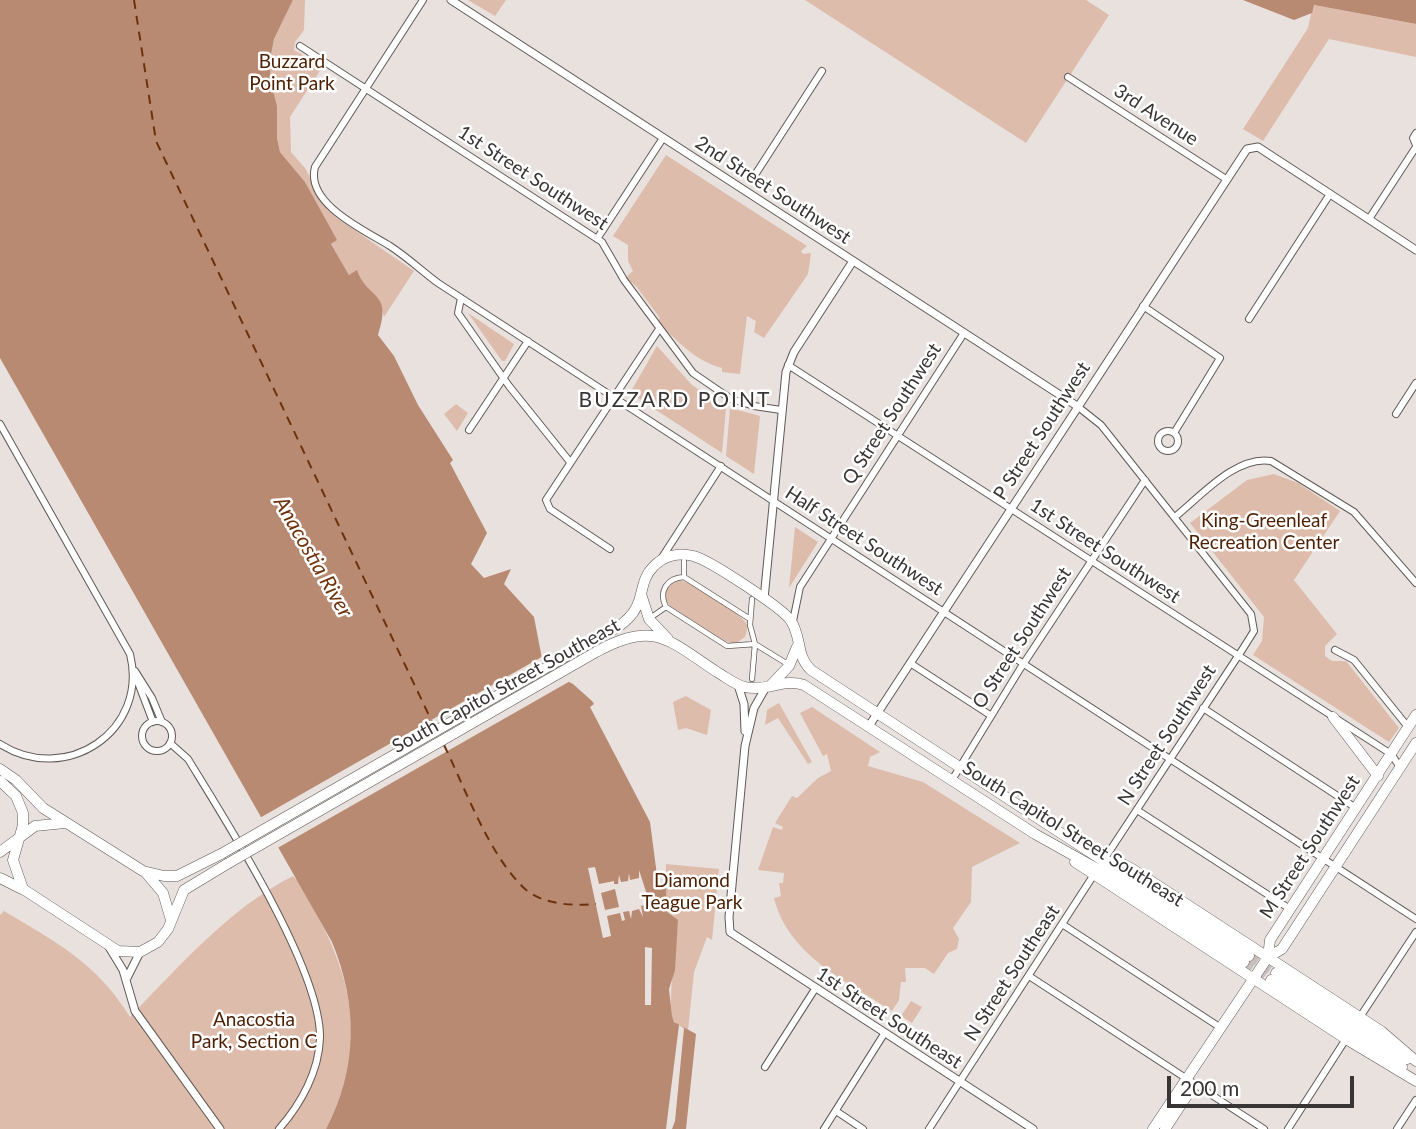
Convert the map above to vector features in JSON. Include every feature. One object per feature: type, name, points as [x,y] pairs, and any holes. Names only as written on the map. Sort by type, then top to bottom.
[{"type":"main road","points":[[594,647],[626,621],[637,607],[646,576],[659,562],[678,555],[698,557],[785,614],[793,624],[802,659],[811,670],[960,767],[1253,979],[1346,1039],[1416,1079]]},
{"type":"main road","points":[[641,593],[649,619],[672,642]]},
{"type":"main road","name":"South Capitol Street Southeast","points":[[140,952],[162,938],[187,887],[224,859],[594,647],[636,634],[649,634],[672,642],[738,685],[768,687],[793,682],[804,685],[1035,834],[1099,868]]},
{"type":"main road","points":[[768,687],[789,666],[798,641]]},
{"type":"main road","name":"M Street Southwest","points":[[1268,957],[1270,940],[1416,715]]},
{"type":"main road","points":[[1333,717],[1378,776]]},
{"type":"main road","name":"M Street Southwest","points":[[1268,957],[1282,949],[1416,743]]},
{"type":"main road","points":[[0,769],[16,780],[39,805],[144,871],[163,893],[171,921]]},
{"type":"main road","points":[[0,781],[13,792],[22,808],[23,825],[13,865],[23,890]]},
{"type":"main road","points":[[0,852],[40,824],[69,823]]},
{"type":"main road","points":[[144,871],[177,876],[224,859]]},
{"type":"main road","points":[[1099,868],[1121,863],[1135,870],[1360,1017],[1416,1063]]},
{"type":"main road","points":[[1099,868],[1247,959]]},
{"type":"main road","points":[[0,878],[23,890],[109,947],[121,953],[140,952]]},
{"type":"main road","points":[[1153,1129],[1268,957]]},
{"type":"main road","points":[[1416,1063],[1273,977],[1416,1079]]},
{"type":"main road","points":[[1165,1129],[1188,1094],[1188,1080]]},
{"type":"street","points":[[366,89],[423,0]]},
{"type":"street","name":"2nd Street Southwest","points":[[452,0],[1077,406]]},
{"type":"street","name":"1st Street Southwest","points":[[300,46],[597,239],[608,248],[624,280],[690,370],[719,392],[745,404],[781,410]]},
{"type":"street","points":[[753,178],[822,71]]},
{"type":"street","name":"3rd Avenue","points":[[1068,77],[1226,179]]},
{"type":"street","name":"Half Street Southwest","points":[[366,89],[314,173],[318,185],[336,213],[391,247],[461,298],[1416,919]]},
{"type":"street","points":[[1369,219],[1416,146],[1413,138],[1416,133]]},
{"type":"street","points":[[597,239],[663,138]]},
{"type":"street","name":"P Street Southwest","points":[[869,726],[1243,154],[1250,147],[1258,147],[1330,194]]},
{"type":"street","points":[[1249,319],[1330,194],[1416,250]]},
{"type":"street","points":[[764,599],[781,410],[788,365],[853,261]]},
{"type":"street","points":[[461,298],[458,313],[504,378],[570,462]]},
{"type":"street","points":[[1143,306],[1217,354],[1219,363],[1174,433]]},
{"type":"street","points":[[610,549],[546,504],[545,500],[659,329]]},
{"type":"street","name":"Q Street Southwest","points":[[793,624],[797,593],[964,333]]},
{"type":"street","points":[[469,430],[528,341]]},
{"type":"street","name":"1st Street Southwest","points":[[788,365],[1391,754],[1400,767]]},
{"type":"street","points":[[1396,414],[1416,383]]},
{"type":"street","points":[[1077,406],[1100,424],[1175,517],[1241,465],[1254,461],[1272,461],[1354,512],[1416,583]]},
{"type":"street","points":[[0,424],[130,654],[153,722]]},
{"type":"street","points":[[659,562],[721,466]]},
{"type":"street","name":"O Street Southwest","points":[[951,780],[990,715],[1145,480]]},
{"type":"street","name":"N Street Southwest","points":[[1099,868],[1253,633],[1252,616],[1175,517]]},
{"type":"street","points":[[684,561],[684,577]]},
{"type":"street","points":[[750,620],[684,577],[673,579],[665,587],[663,598],[666,607],[727,646],[755,644],[786,663]]},
{"type":"street","points":[[751,678],[755,644],[750,620],[752,599]]},
{"type":"street","points":[[653,616],[666,607]]},
{"type":"street","points":[[1335,650],[1353,660],[1408,727]]},
{"type":"street","points":[[910,663],[990,715]]},
{"type":"street","points":[[134,671],[152,698],[162,722],[170,728],[170,743],[164,749],[155,750],[144,743],[144,730],[153,722],[162,722]]},
{"type":"street","points":[[0,744],[40,759],[69,757],[90,749],[107,735],[121,715],[132,690],[134,671]]},
{"type":"street","points":[[738,685],[744,708],[745,746]]},
{"type":"street","points":[[745,746],[754,708],[768,687]]},
{"type":"street","points":[[1203,708],[1356,808]]},
{"type":"street","points":[[170,743],[188,759],[195,770],[291,943],[314,1000],[319,1023],[318,1056],[297,1106],[279,1129]]},
{"type":"street","name":"1st Street Southeast","points":[[745,746],[730,932],[1027,1127]]},
{"type":"street","points":[[1137,810],[1290,909]]},
{"type":"street","name":"N Street Southeast","points":[[929,1129],[1099,868]]},
{"type":"street","points":[[1062,925],[1221,1028]]},
{"type":"street","points":[[1360,1017],[1416,932]]},
{"type":"street","points":[[109,947],[139,1017],[220,1129]]},
{"type":"street","points":[[126,982],[140,952]]},
{"type":"street","points":[[1029,976],[1264,1129]]},
{"type":"street","points":[[765,1067],[815,989]]},
{"type":"street","points":[[824,1129],[884,1034]]},
{"type":"street","points":[[1288,1129],[1346,1039]]},
{"type":"street","points":[[1397,1129],[1416,1100]]},
{"type":"street","points":[[836,1111],[863,1129]]},
{"type":"green space","name":"Buzzard Point Park","points":[[293,0],[305,0],[304,30],[295,42],[294,50],[323,66],[290,117],[291,152],[305,168],[327,209],[414,271],[384,317],[379,304],[357,271],[349,275],[331,244],[336,240],[305,182],[280,152],[276,107],[270,80],[271,55],[274,39]]},
{"type":"green space","points":[[468,0],[506,0],[495,16]]},
{"type":"green space","points":[[805,0],[1086,0],[1109,15],[1026,143]]},
{"type":"green space","points":[[1313,5],[1416,24],[1416,57],[1329,39],[1263,141],[1243,129],[1308,28]]},
{"type":"green space","points":[[666,155],[807,246],[801,251],[803,254],[811,253],[808,274],[764,338],[754,332],[756,321],[747,316],[740,374],[722,372],[722,368],[686,349],[657,323],[660,318],[636,286],[625,278],[633,271],[628,261],[628,245],[613,236]]},
{"type":"green space","points":[[468,313],[514,344],[505,361],[502,361]]},
{"type":"green space","points":[[657,346],[692,385],[726,409],[722,453],[630,393]]},
{"type":"green space","points":[[456,404],[468,413],[457,431],[444,414]]},
{"type":"green space","points":[[730,408],[760,416],[754,474],[726,456]]},
{"type":"green space","name":"King-Greenleaf Recreation Center","points":[[1274,474],[1298,483],[1340,511],[1294,580],[1337,634],[1325,646],[1325,656],[1332,661],[1346,661],[1399,728],[1389,742],[1253,655],[1262,641],[1264,617],[1190,523],[1247,480]]},
{"type":"green space","points":[[795,527],[818,542],[789,588]]},
{"type":"green space","points":[[676,580],[703,591],[736,613],[748,626],[745,637],[735,644],[725,641],[670,606],[665,598],[666,589]]},
{"type":"green space","points":[[686,696],[711,710],[707,735],[686,728],[678,730],[673,702]]},
{"type":"green space","points":[[779,703],[812,762],[808,764],[778,718],[765,725],[767,710]]},
{"type":"green space","points":[[812,707],[880,752],[870,757],[868,766],[923,782],[1020,843],[972,867],[971,902],[953,928],[959,939],[957,949],[948,953],[934,974],[925,968],[905,968],[906,982],[901,982],[899,1000],[892,1011],[838,977],[805,951],[781,918],[774,898],[781,896],[779,883],[783,883],[784,873],[758,870],[773,827],[782,830],[783,827],[775,823],[792,796],[797,798],[818,778],[831,771],[827,754],[823,756],[800,713]]},
{"type":"green space","name":"Diamond Teague Park","points":[[666,864],[719,869],[712,940],[707,937],[694,972],[688,1031],[674,1021],[672,1015],[671,989],[678,921],[666,912]]},
{"type":"green space","name":"Anacostia Park, Section C","points":[[293,876],[307,895],[331,944],[348,996],[351,1022],[346,1075],[326,1129],[0,1129],[0,915],[4,911],[74,955],[104,982],[130,1017],[206,939],[248,904]]},
{"type":"green space","points":[[911,1001],[922,1007],[912,1023],[901,1016]]},
{"type":"water","name":"Anacostia River","points":[[0,0],[293,0],[274,39],[271,55],[270,80],[277,106],[280,152],[305,182],[337,240],[331,244],[349,275],[357,270],[381,303],[382,321],[378,335],[394,356],[418,405],[453,460],[450,463],[487,533],[471,564],[484,578],[511,569],[504,584],[534,617],[544,669],[573,684],[592,701],[594,704],[590,707],[650,822],[658,883],[666,888],[667,912],[678,920],[675,970],[669,989],[672,1016],[674,1022],[696,1034],[686,1129],[326,1129],[344,1083],[351,1036],[347,989],[332,942],[0,358]]},
{"type":"water","points":[[1243,0],[1416,0],[1416,24],[1314,5],[1312,13],[1294,20]]},
{"type":"pier","points":[[545,655],[549,670],[572,680],[274,850],[258,819]]},
{"type":"pier","points":[[595,867],[599,884],[614,881],[614,884],[618,884],[619,875],[621,882],[628,881],[629,873],[630,880],[639,878],[639,870],[650,904],[641,906],[643,917],[639,909],[632,911],[631,919],[629,911],[623,912],[625,920],[622,921],[620,913],[607,916],[611,936],[603,938],[588,868]],"holes":[[[615,889],[619,907],[605,910],[601,893]]]},
{"type":"pier","points":[[645,947],[652,948],[651,1005],[645,1005]]},
{"type":"pier","points":[[679,1025],[684,1028],[675,1121],[672,1129],[666,1129]]},
{"type":"ferry route","points":[[134,0],[156,141],[435,728]]},
{"type":"ferry route","points":[[444,745],[489,840],[511,874],[524,888],[549,901],[578,905],[596,904]]},
{"type":"tunnel","points":[[1249,956],[1276,973]]},
{"type":"tunnel","points":[[1244,962],[1271,980]]},
{"type":"district","name":"BUZZARD POINT","points":[[675,400]]}]
